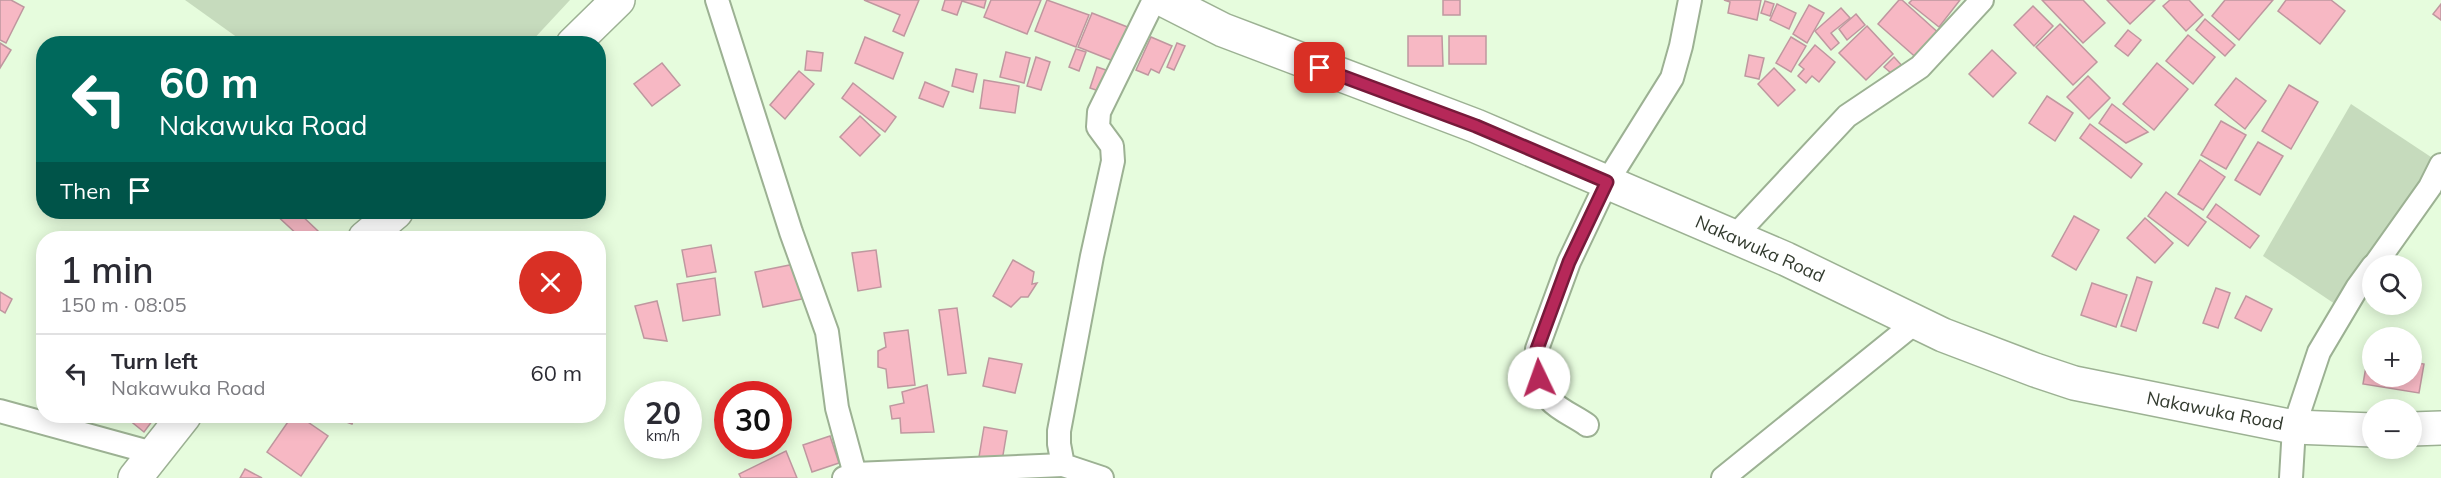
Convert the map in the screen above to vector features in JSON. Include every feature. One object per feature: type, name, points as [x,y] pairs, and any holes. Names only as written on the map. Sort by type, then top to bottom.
[{"type":"main road","points":[[581,36],[618,0]]},
{"type":"main road","name":"Nakawuka Road","points":[[1164,0],[1223,30],[1476,126],[1607,182],[1734,237],[1943,335],[2074,383],[2294,427],[2362,430]]},
{"type":"main road","points":[[373,231],[388,219]]},
{"type":"main road","points":[[144,466],[178,423]]},
{"type":"main road","points":[[2422,429],[2441,428]]},
{"type":"street","points":[[717,0],[791,232],[827,332],[837,408],[852,477],[1063,465],[1102,478]]},
{"type":"street","points":[[1063,465],[1059,431],[1092,256],[1113,160],[1112,147],[1098,127],[1097,120],[1154,0]]},
{"type":"street","points":[[1587,425],[1551,401],[1539,378],[1536,358],[1569,262],[1607,182],[1672,78],[1690,0]]},
{"type":"street","points":[[1734,237],[1847,116],[1920,67],[1982,0]]},
{"type":"street","points":[[2381,255],[2430,187],[2441,165]]},
{"type":"street","points":[[2291,478],[2294,427],[2319,352],[2362,281]]},
{"type":"street","points":[[1735,476],[1916,322]]},
{"type":"street","points":[[0,411],[144,466]]},
{"type":"green space","points":[[185,0],[570,0],[537,36],[235,36]]},
{"type":"green space","points":[[2351,104],[2437,161],[2373,255],[2362,255],[2362,271],[2338,306],[2263,256]]},
{"type":"building","points":[[0,0],[11,0],[24,7],[6,43],[0,40]]},
{"type":"building","points":[[864,0],[919,0],[904,36],[893,31],[900,15]]},
{"type":"building","points":[[945,0],[986,0],[984,8],[962,1],[957,15],[942,10]]},
{"type":"building","points":[[991,0],[1041,0],[1027,34],[984,17]]},
{"type":"building","points":[[1047,0],[1089,15],[1076,47],[1035,31]]},
{"type":"building","points":[[1443,0],[1460,0],[1460,15],[1443,15]]},
{"type":"building","points":[[1724,0],[1761,0],[1757,20],[1728,13],[1730,2]]},
{"type":"building","points":[[1899,0],[1902,0],[1942,36],[1920,61],[1878,24]]},
{"type":"building","points":[[1912,0],[1960,0],[1939,27],[1909,3]]},
{"type":"building","points":[[2042,0],[2083,0],[2105,23],[2083,43]]},
{"type":"building","points":[[2107,0],[2155,0],[2130,24]]},
{"type":"building","points":[[2170,0],[2189,0],[2203,15],[2186,31],[2163,6]]},
{"type":"building","points":[[2225,0],[2273,0],[2239,40],[2212,16]]},
{"type":"building","points":[[2286,0],[2331,0],[2345,11],[2320,44],[2278,11]]},
{"type":"building","points":[[1765,1],[1774,4],[1770,16],[1761,13]]},
{"type":"building","points":[[1777,4],[1796,13],[1789,29],[1770,20]]},
{"type":"building","points":[[2441,4],[2441,20],[2433,14]]},
{"type":"building","points":[[1809,5],[1824,13],[1807,43],[1793,34]]},
{"type":"building","points":[[2033,6],[2053,26],[2034,46],[2014,25]]},
{"type":"building","points":[[1841,8],[1850,18],[1831,33],[1839,43],[1831,50],[1815,31]]},
{"type":"building","points":[[1092,13],[1135,30],[1121,64],[1078,47]]},
{"type":"building","points":[[1856,14],[1865,25],[1847,40],[1839,29]]},
{"type":"building","points":[[2205,19],[2235,45],[2225,56],[2196,30]]},
{"type":"building","points":[[2060,24],[2097,62],[2073,85],[2036,47]]},
{"type":"building","points":[[1867,26],[1893,54],[1866,80],[1839,53]]},
{"type":"building","points":[[2128,30],[2141,40],[2128,56],[2115,46]]},
{"type":"building","points":[[2188,35],[2215,57],[2193,84],[2166,61]]},
{"type":"building","points":[[1408,36],[1442,36],[1443,66],[1408,66]]},
{"type":"building","points":[[1449,36],[1486,36],[1486,64],[1449,64]]},
{"type":"building","points":[[865,37],[903,53],[893,79],[855,63]]},
{"type":"building","points":[[1151,37],[1172,46],[1159,73],[1151,69],[1148,75],[1136,70]]},
{"type":"building","points":[[1791,37],[1806,46],[1791,72],[1776,63]]},
{"type":"building","points":[[0,43],[11,50],[0,68]]},
{"type":"building","points":[[1177,43],[1185,46],[1174,70],[1167,67]]},
{"type":"building","points":[[1815,45],[1835,62],[1819,82],[1812,76],[1806,83],[1798,76],[1804,69],[1799,65]]},
{"type":"building","points":[[1076,49],[1086,52],[1079,71],[1069,67]]},
{"type":"building","points":[[1992,50],[2016,73],[1993,97],[1969,74]]},
{"type":"building","points":[[807,51],[823,53],[821,71],[805,70]]},
{"type":"building","points":[[1006,52],[1030,58],[1024,83],[1000,77]]},
{"type":"building","points":[[1749,55],[1764,58],[1759,79],[1745,76]]},
{"type":"building","points":[[1036,57],[1050,62],[1041,90],[1027,86]]},
{"type":"building","points":[[1894,57],[1904,68],[1891,73],[1884,67]]},
{"type":"building","points":[[662,63],[680,85],[652,106],[634,84]]},
{"type":"building","points":[[2157,63],[2188,89],[2154,130],[2123,104]]},
{"type":"building","points":[[1097,67],[1112,72],[1105,93],[1090,88]]},
{"type":"building","points":[[1774,68],[1795,90],[1778,106],[1758,84]]},
{"type":"building","points":[[956,69],[977,74],[973,92],[952,86]]},
{"type":"building","points":[[799,71],[814,84],[785,119],[770,105]]},
{"type":"building","points":[[2088,76],[2110,98],[2089,119],[2067,97]]},
{"type":"building","points":[[2236,78],[2266,101],[2245,129],[2215,105]]},
{"type":"building","points":[[984,80],[1019,86],[1015,113],[980,108]]},
{"type":"building","points":[[925,82],[949,92],[943,107],[919,98]]},
{"type":"building","points":[[853,83],[896,117],[885,132],[842,98]]},
{"type":"building","points":[[2289,85],[2318,102],[2291,149],[2262,131]]},
{"type":"building","points":[[2047,96],[2073,113],[2055,141],[2029,123]]},
{"type":"building","points":[[2112,104],[2148,132],[2126,143],[2099,123]]},
{"type":"building","points":[[860,116],[880,135],[860,156],[840,137]]},
{"type":"building","points":[[2221,121],[2246,135],[2226,169],[2201,155]]},
{"type":"building","points":[[2090,124],[2142,164],[2131,178],[2080,138]]},
{"type":"building","points":[[2258,142],[2283,156],[2260,195],[2235,180]]},
{"type":"building","points":[[2200,160],[2225,177],[2203,210],[2178,194]]},
{"type":"building","points":[[2166,192],[2206,222],[2188,246],[2148,216]]},
{"type":"building","points":[[2216,204],[2259,236],[2250,248],[2207,217]]},
{"type":"building","points":[[2074,216],[2099,230],[2076,270],[2052,256]]},
{"type":"building","points":[[2145,218],[2173,243],[2155,263],[2127,238]]},
{"type":"building","points":[[281,219],[305,219],[318,231],[293,231]]},
{"type":"building","points":[[711,245],[716,272],[687,277],[682,250]]},
{"type":"building","points":[[876,250],[881,287],[858,291],[852,253]]},
{"type":"building","points":[[1013,260],[1034,272],[1032,284],[1037,283],[1028,297],[1021,297],[1011,307],[993,296]]},
{"type":"building","points":[[795,264],[802,299],[763,307],[755,272]]},
{"type":"building","points":[[2137,277],[2152,282],[2136,331],[2121,326]]},
{"type":"building","points":[[715,278],[720,315],[683,321],[677,284]]},
{"type":"building","points":[[2092,283],[2127,295],[2116,327],[2081,315]]},
{"type":"building","points":[[2216,288],[2230,293],[2218,328],[2203,323]]},
{"type":"building","points":[[0,292],[12,299],[5,313],[0,310]]},
{"type":"building","points":[[2246,296],[2272,309],[2261,331],[2235,318]]},
{"type":"building","points":[[657,301],[667,341],[644,338],[635,306]]},
{"type":"building","points":[[957,308],[966,373],[948,375],[939,310]]},
{"type":"building","points":[[908,330],[915,385],[888,388],[886,369],[878,367],[878,351],[886,347],[884,333]]},
{"type":"building","points":[[989,358],[1022,364],[1015,393],[983,386]]},
{"type":"building","points":[[927,385],[934,432],[901,433],[900,418],[892,419],[890,406],[904,403],[902,392]]},
{"type":"building","points":[[2382,387],[2420,387],[2419,393]]},
{"type":"building","points":[[133,423],[151,423],[144,432]]},
{"type":"building","points":[[287,423],[309,423],[328,436],[301,476],[267,452]]},
{"type":"building","points":[[984,427],[1007,431],[1002,461],[979,457]]},
{"type":"building","points":[[830,436],[839,463],[812,472],[803,445]]},
{"type":"building","points":[[770,459],[789,459],[797,478],[741,478],[739,474]]},
{"type":"building","points":[[245,469],[262,478],[240,478]]},
{"type":"route","points":[[1320,68],[1476,126],[1607,182],[1569,262],[1537,349],[1539,378]]}]
